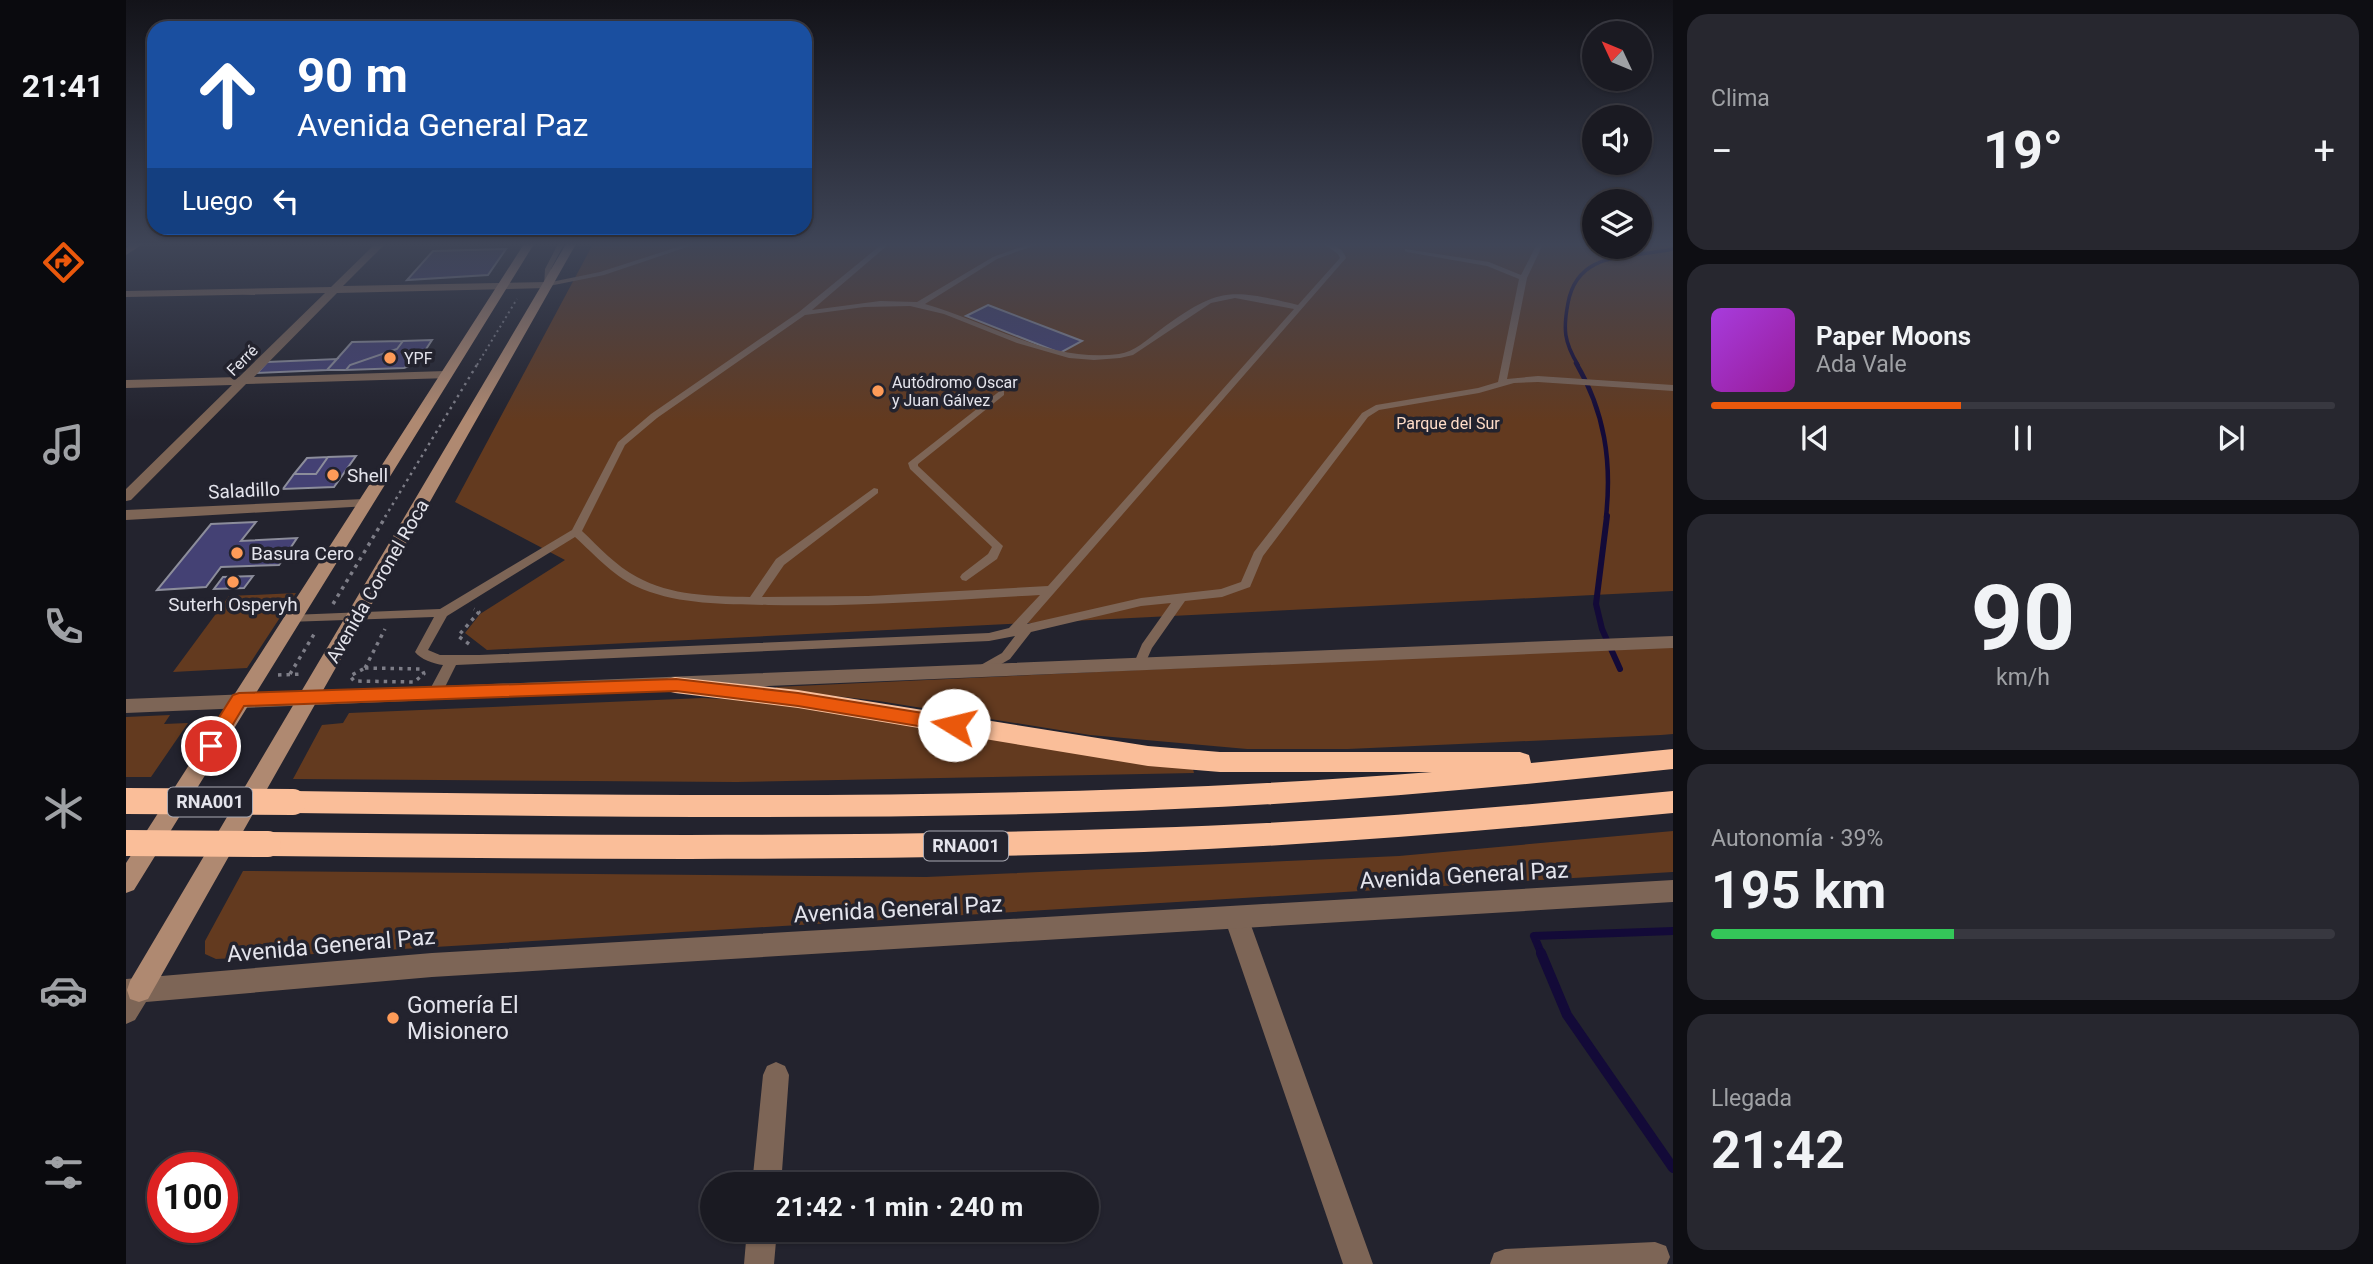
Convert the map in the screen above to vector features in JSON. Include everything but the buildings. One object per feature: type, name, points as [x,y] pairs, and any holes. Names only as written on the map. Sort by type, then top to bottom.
[{"type":"highway","points":[[676,685],[798,699],[1135,754],[1220,762],[1645,762]]},
{"type":"highway","name":"RNA001","points":[[126,801],[689,806],[1104,801],[1413,784],[1673,759]]},
{"type":"highway","name":"RNA001","points":[[126,843],[653,849],[1014,846],[1478,822],[1667,803]]},
{"type":"main road","points":[[126,883],[491,303]]},
{"type":"main road","name":"Avenida Coronel Roca","points":[[130,997],[308,698],[537,303]]},
{"type":"street","name":"Ferré","points":[[126,497],[322,303]]},
{"type":"street","points":[[126,384],[446,375]]},
{"type":"street","name":"Saladillo","points":[[126,515],[360,510]]},
{"type":"street","points":[[126,706],[1673,642]]},
{"type":"street","name":"Avenida General Paz","points":[[130,997],[432,965],[1673,891]]},
{"type":"street","points":[[1236,917],[1358,1264]]},
{"type":"street","points":[[767,1172],[776,1075]]},
{"type":"street","points":[[759,1264],[761,1242]]},
{"type":"street","points":[[1505,1264],[1655,1257]]},
{"type":"lane","points":[[291,618],[442,613],[464,601],[576,532],[621,444],[654,416],[815,303]]},
{"type":"lane","points":[[802,314],[856,306],[919,304],[1055,355],[1095,357],[1132,353],[1206,303]]},
{"type":"lane","points":[[1280,303],[1297,307]]},
{"type":"lane","points":[[984,669],[1006,656],[1020,631],[1051,590],[1301,303]]},
{"type":"lane","points":[[1502,382],[1518,303]]},
{"type":"lane","points":[[442,613],[421,652],[439,660],[989,636],[1020,631],[1142,602],[1222,593],[1246,584],[1258,555],[1364,415],[1376,408],[1479,390],[1502,382],[1538,379],[1595,385],[1673,388]]},
{"type":"lane","points":[[966,577],[993,556],[998,547],[913,467],[913,463],[1001,393]]},
{"type":"lane","points":[[753,601],[780,562],[874,491]]},
{"type":"lane","points":[[576,532],[632,579],[674,594],[753,601],[873,601],[1051,590]]},
{"type":"lane","points":[[1140,663],[1146,647],[1180,599]]},
{"type":"lane","points":[[435,693],[452,660]]},
{"type":"path","points":[[290,674],[515,303]]},
{"type":"path","points":[[360,510],[388,514],[416,512]]},
{"type":"path","points":[[464,601],[478,612],[458,636],[461,641],[474,645],[480,660]]},
{"type":"path","points":[[365,668],[422,668],[424,674],[414,682],[354,681],[353,673],[365,668],[392,615]]},
{"type":"green space","name":"Parque del Sur","points":[[561,303],[1673,303],[1673,591],[487,650],[465,633],[480,614],[565,560],[455,502]]},
{"type":"green space","points":[[296,593],[247,668],[173,672],[229,596]]},
{"type":"green space","points":[[1673,645],[1673,734],[1661,735],[1348,749],[1247,749],[1090,735],[879,701],[775,689],[776,687]]},
{"type":"green space","points":[[703,698],[795,703],[1192,765],[1194,773],[737,782],[293,779],[322,725],[343,723],[349,713]]},
{"type":"green space","points":[[170,715],[164,724],[188,723],[151,777],[126,777],[126,717]]},
{"type":"green space","points":[[1673,831],[1673,872],[335,953],[216,959],[205,954],[205,941],[243,871],[926,877],[1399,856]]},
{"type":"waterway","points":[[1568,303],[1565,320],[1567,342],[1578,365]]},
{"type":"waterway","points":[[1576,363],[1594,400],[1604,438],[1608,477],[1606,517]]},
{"type":"waterway","points":[[1607,516],[1596,604],[1602,629],[1620,669]]},
{"type":"waterway","points":[[1542,955],[1534,936],[1673,931]]},
{"type":"waterway","points":[[1541,953],[1567,1015],[1673,1168]]},
{"type":"place","name":"YPF","points":[[390,358]]},
{"type":"place","name":"Autódromo Oscar y Juan Gálvez","points":[[878,391]]},
{"type":"place","name":"Shell","points":[[333,475]]},
{"type":"place","name":"Basura Cero","points":[[237,553]]},
{"type":"place","name":"Suterh Osperyh","points":[[233,582]]},
{"type":"place","name":"Gomería El Misionero","points":[[393,1018]]},
{"type":"route","points":[[211,746],[239,700],[676,685],[798,699],[954,725]]}]
